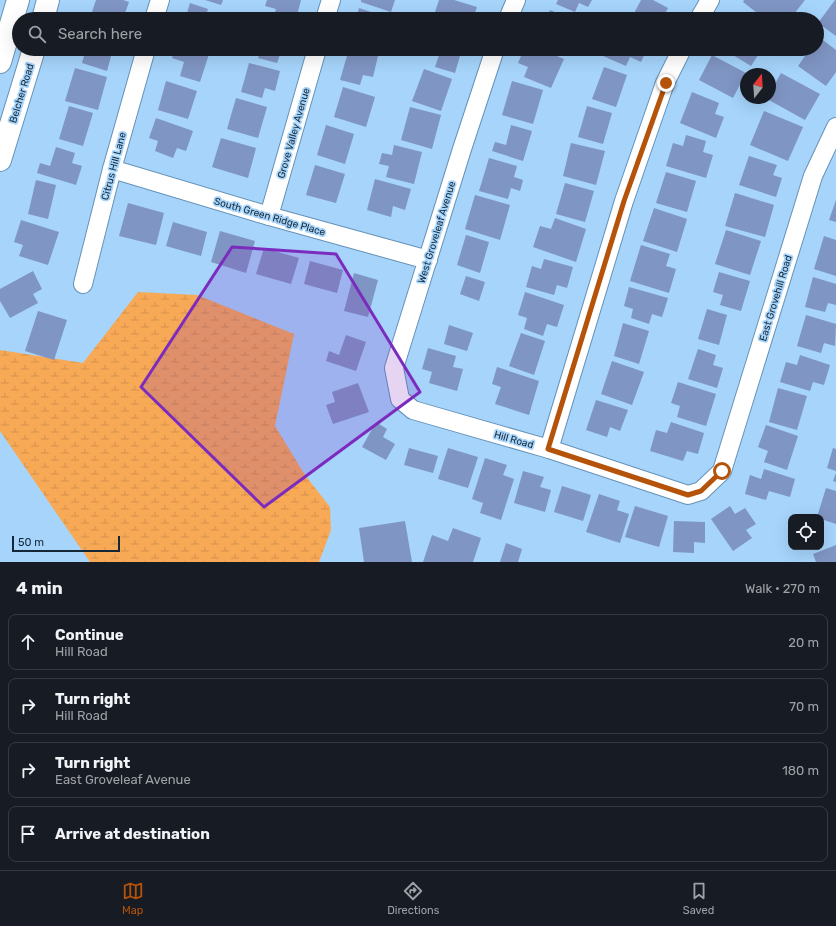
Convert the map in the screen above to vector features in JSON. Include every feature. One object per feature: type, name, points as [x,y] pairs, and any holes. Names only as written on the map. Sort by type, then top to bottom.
[{"type":"main road","points":[[15,12],[18,0]]},
{"type":"main road","points":[[44,12],[48,0]]},
{"type":"main road","points":[[0,62],[12,21]]},
{"type":"main road","name":"Belcher Road","points":[[0,160],[32,56]]},
{"type":"street","points":[[156,12],[160,0]]},
{"type":"street","points":[[327,12],[331,0]]},
{"type":"street","points":[[511,12],[516,0]]},
{"type":"street","points":[[703,12],[710,0]]},
{"type":"street","name":"Citrus Hill Lane","points":[[83,284],[112,169],[144,56]]},
{"type":"street","name":"Grove Valley Avenue","points":[[269,216],[315,56]]},
{"type":"street","name":"West Groveleaf Avenue","points":[[414,410],[400,399],[394,368],[462,149],[493,56]]},
{"type":"street","points":[[548,449],[624,201],[666,83],[679,56]]},
{"type":"street","name":"East Grovehill Road","points":[[722,471],[813,176],[836,127]]},
{"type":"street","name":"South Green Ridge Place","points":[[112,169],[269,216],[428,260]]},
{"type":"street","name":"Hill Road","points":[[414,410],[548,449],[688,495],[701,491],[722,471]]},
{"type":"highlighted area","points":[[232,247],[336,254],[420,392],[264,507],[141,387]]},
{"type":"green space","points":[[138,292],[197,295],[294,334],[275,426],[305,475],[330,507],[331,530],[319,562],[90,562],[0,431],[0,350],[83,363]]},
{"type":"building","points":[[96,0],[123,0],[129,2],[125,12],[92,12]]},
{"type":"building","points":[[205,0],[223,0],[221,5]]},
{"type":"building","points":[[267,0],[301,0],[298,12],[275,12],[276,9],[265,6]]},
{"type":"building","points":[[361,0],[395,0],[391,12],[361,2]]},
{"type":"building","points":[[439,0],[454,0],[477,7],[475,12],[435,12]]},
{"type":"building","points":[[558,0],[592,0],[588,7],[579,3],[575,12],[556,4]]},
{"type":"building","points":[[641,0],[653,0],[668,8],[666,12],[635,12]]},
{"type":"building","points":[[744,0],[805,0],[796,12],[756,12],[743,2]]},
{"type":"building","points":[[836,0],[836,36],[824,27],[824,15]]},
{"type":"building","points":[[190,3],[208,9],[207,12],[187,12]]},
{"type":"building","points":[[359,8],[371,12],[358,12]]},
{"type":"building","points":[[824,41],[836,50],[836,72],[826,86],[798,66],[805,56],[824,56]]},
{"type":"building","points":[[84,56],[111,56],[107,71],[82,63]]},
{"type":"building","points":[[173,56],[208,56],[200,82],[180,76],[184,62],[172,58]]},
{"type":"building","points":[[259,56],[280,56],[277,63],[258,58]]},
{"type":"building","points":[[347,56],[378,56],[373,77],[363,75],[360,85],[340,80]]},
{"type":"building","points":[[439,56],[460,56],[455,73],[435,67]]},
{"type":"building","points":[[521,56],[557,56],[564,59],[551,88],[524,77],[528,67],[518,63]]},
{"type":"building","points":[[603,56],[644,56],[641,62],[630,57],[626,66]]},
{"type":"building","points":[[711,56],[740,70],[740,85],[733,98],[699,80]]},
{"type":"building","points":[[735,56],[757,56],[751,66]]},
{"type":"building","points":[[249,63],[280,71],[275,91],[265,88],[262,98],[241,92]]},
{"type":"building","points":[[604,67],[627,75],[616,107],[592,99]]},
{"type":"building","points":[[75,68],[107,77],[98,110],[65,101]]},
{"type":"building","points":[[424,69],[452,79],[441,111],[412,101]]},
{"type":"building","points":[[781,73],[820,94],[805,120],[776,104],[776,82]]},
{"type":"building","points":[[166,81],[197,91],[188,119],[158,110]]},
{"type":"building","points":[[512,81],[543,90],[533,124],[502,115]]},
{"type":"building","points":[[343,87],[375,97],[366,127],[334,117]]},
{"type":"building","points":[[692,92],[719,103],[715,114],[724,117],[716,138],[680,123]]},
{"type":"building","points":[[236,98],[267,107],[258,138],[227,129]]},
{"type":"building","points":[[69,106],[93,113],[83,146],[59,139]]},
{"type":"building","points":[[587,106],[612,113],[603,144],[578,137]]},
{"type":"building","points":[[410,107],[441,115],[432,149],[401,140]]},
{"type":"building","points":[[764,111],[803,127],[788,161],[750,145]]},
{"type":"building","points":[[156,118],[193,131],[186,151],[177,148],[173,158],[155,151],[158,141],[149,138]]},
{"type":"building","points":[[326,125],[354,134],[345,164],[317,155]]},
{"type":"building","points":[[511,125],[532,131],[523,161],[492,151],[495,142],[506,145]]},
{"type":"building","points":[[686,135],[706,141],[703,152],[713,155],[706,178],[666,166],[673,143],[683,146]]},
{"type":"building","points":[[221,138],[256,148],[248,178],[212,167]]},
{"type":"building","points":[[571,143],[605,151],[596,185],[563,176]]},
{"type":"building","points":[[394,145],[422,152],[414,184],[386,177],[389,166],[379,164],[382,153],[392,155]]},
{"type":"building","points":[[56,147],[75,153],[72,163],[82,166],[76,185],[37,173],[40,163],[50,166]]},
{"type":"building","points":[[749,156],[777,165],[773,175],[782,178],[776,197],[739,185]]},
{"type":"building","points":[[489,158],[517,166],[514,177],[523,180],[520,191],[511,188],[508,199],[479,191]]},
{"type":"building","points":[[315,165],[345,174],[336,203],[306,195]]},
{"type":"building","points":[[666,172],[696,181],[687,212],[656,203]]},
{"type":"building","points":[[375,179],[411,189],[405,210],[393,206],[391,217],[367,210]]},
{"type":"building","points":[[36,180],[56,185],[48,219],[28,214]]},
{"type":"building","points":[[565,183],[594,191],[585,222],[556,214]]},
{"type":"building","points":[[735,193],[774,205],[765,237],[725,226]]},
{"type":"building","points":[[475,195],[510,205],[500,240],[465,229]]},
{"type":"building","points":[[836,200],[836,222],[829,220]]},
{"type":"building","points":[[128,203],[164,213],[156,245],[119,236]]},
{"type":"building","points":[[654,208],[687,219],[677,252],[643,241]]},
{"type":"building","points":[[555,218],[586,229],[576,262],[533,247],[540,226],[551,229]]},
{"type":"building","points":[[21,220],[59,232],[48,265],[19,256],[23,245],[14,242]]},
{"type":"building","points":[[173,222],[207,232],[201,256],[166,246]]},
{"type":"building","points":[[726,230],[761,241],[750,275],[715,264]]},
{"type":"building","points":[[220,231],[255,241],[246,273],[211,262]]},
{"type":"building","points":[[466,235],[489,242],[480,273],[457,265]]},
{"type":"building","points":[[824,236],[836,240],[836,276],[814,269]]},
{"type":"building","points":[[641,245],[670,254],[666,266],[676,269],[669,293],[630,281]]},
{"type":"building","points":[[264,248],[299,258],[291,284],[256,274]]},
{"type":"building","points":[[544,259],[573,267],[567,288],[557,285],[554,295],[526,287],[532,266],[541,269]]},
{"type":"building","points":[[310,261],[343,270],[337,293],[304,284]]},
{"type":"building","points":[[33,271],[42,289],[33,294],[38,303],[10,318],[0,301],[0,289]]},
{"type":"building","points":[[719,272],[750,281],[741,311],[720,305],[723,295],[713,292]]},
{"type":"building","points":[[354,273],[378,280],[368,317],[344,311]]},
{"type":"building","points":[[466,276],[485,282],[479,301],[460,294]]},
{"type":"building","points":[[813,277],[836,284],[836,305],[828,303],[825,312],[805,307]]},
{"type":"building","points":[[629,287],[668,298],[662,317],[652,314],[649,324],[631,318],[633,309],[624,306]]},
{"type":"building","points":[[525,292],[564,305],[557,327],[547,324],[543,336],[524,329],[527,318],[518,315]]},
{"type":"building","points":[[707,309],[727,315],[719,345],[698,339]]},
{"type":"building","points":[[38,311],[67,320],[54,360],[25,351]]},
{"type":"building","points":[[806,315],[836,324],[835,346],[824,343],[821,353],[797,346]]},
{"type":"building","points":[[623,323],[649,331],[639,364],[614,356]]},
{"type":"building","points":[[449,325],[473,333],[467,351],[444,344]]},
{"type":"building","points":[[521,333],[545,341],[534,375],[509,366]]},
{"type":"building","points":[[346,335],[366,342],[356,371],[326,361],[329,351],[339,355]]},
{"type":"building","points":[[428,348],[456,356],[453,367],[463,369],[457,391],[429,383],[432,372],[422,369]]},
{"type":"building","points":[[698,349],[716,355],[713,365],[723,368],[717,388],[688,379]]},
{"type":"building","points":[[800,355],[830,365],[824,385],[813,382],[810,391],[780,382],[786,362],[797,365]]},
{"type":"building","points":[[612,361],[644,372],[632,405],[601,394]]},
{"type":"building","points":[[497,367],[539,381],[529,415],[495,404],[501,387],[492,384]]},
{"type":"building","points":[[678,382],[716,394],[706,426],[677,417],[680,406],[671,403]]},
{"type":"building","points":[[358,383],[369,412],[333,424],[326,405],[335,402],[332,392]]},
{"type":"building","points":[[778,388],[807,396],[797,430],[769,422]]},
{"type":"building","points":[[596,400],[628,410],[620,431],[610,427],[607,437],[586,430]]},
{"type":"building","points":[[376,422],[387,429],[383,437],[395,444],[386,460],[362,447]]},
{"type":"building","points":[[671,422],[704,433],[698,454],[687,451],[683,461],[650,451],[656,430],[667,433]]},
{"type":"building","points":[[766,425],[798,436],[787,470],[764,462],[768,451],[758,447]]},
{"type":"building","points":[[409,448],[438,456],[433,473],[404,465]]},
{"type":"building","points":[[448,448],[478,457],[468,488],[438,479]]},
{"type":"building","points":[[833,448],[836,449],[836,471],[827,468]]},
{"type":"building","points":[[485,458],[507,465],[503,475],[514,479],[501,520],[480,513],[483,503],[472,499]]},
{"type":"building","points":[[764,469],[795,479],[790,497],[769,491],[766,500],[745,494],[750,475],[761,479]]},
{"type":"building","points":[[523,471],[544,477],[540,487],[551,490],[545,512],[514,503]]},
{"type":"building","points":[[836,473],[836,482],[833,481]]},
{"type":"building","points":[[562,486],[591,495],[583,521],[554,512]]},
{"type":"building","points":[[826,488],[836,491],[836,524],[824,520],[824,514],[818,514]]},
{"type":"building","points":[[599,494],[620,501],[617,510],[629,514],[620,543],[586,532]]},
{"type":"building","points":[[635,506],[668,516],[659,547],[625,537]]},
{"type":"building","points":[[730,506],[735,514],[745,508],[756,524],[746,530],[752,538],[733,551],[711,519]]},
{"type":"building","points":[[405,521],[412,562],[364,562],[359,528]]},
{"type":"building","points":[[674,521],[705,522],[705,543],[694,542],[694,553],[673,552]]},
{"type":"building","points":[[453,528],[481,538],[473,562],[423,562],[432,535],[448,541]]},
{"type":"building","points":[[506,543],[522,549],[518,562],[500,562]]},
{"type":"building","points":[[836,545],[836,562],[816,562],[813,554]]},
{"type":"route","points":[[666,83],[624,201],[548,449],[688,495],[701,491],[722,471]]}]
